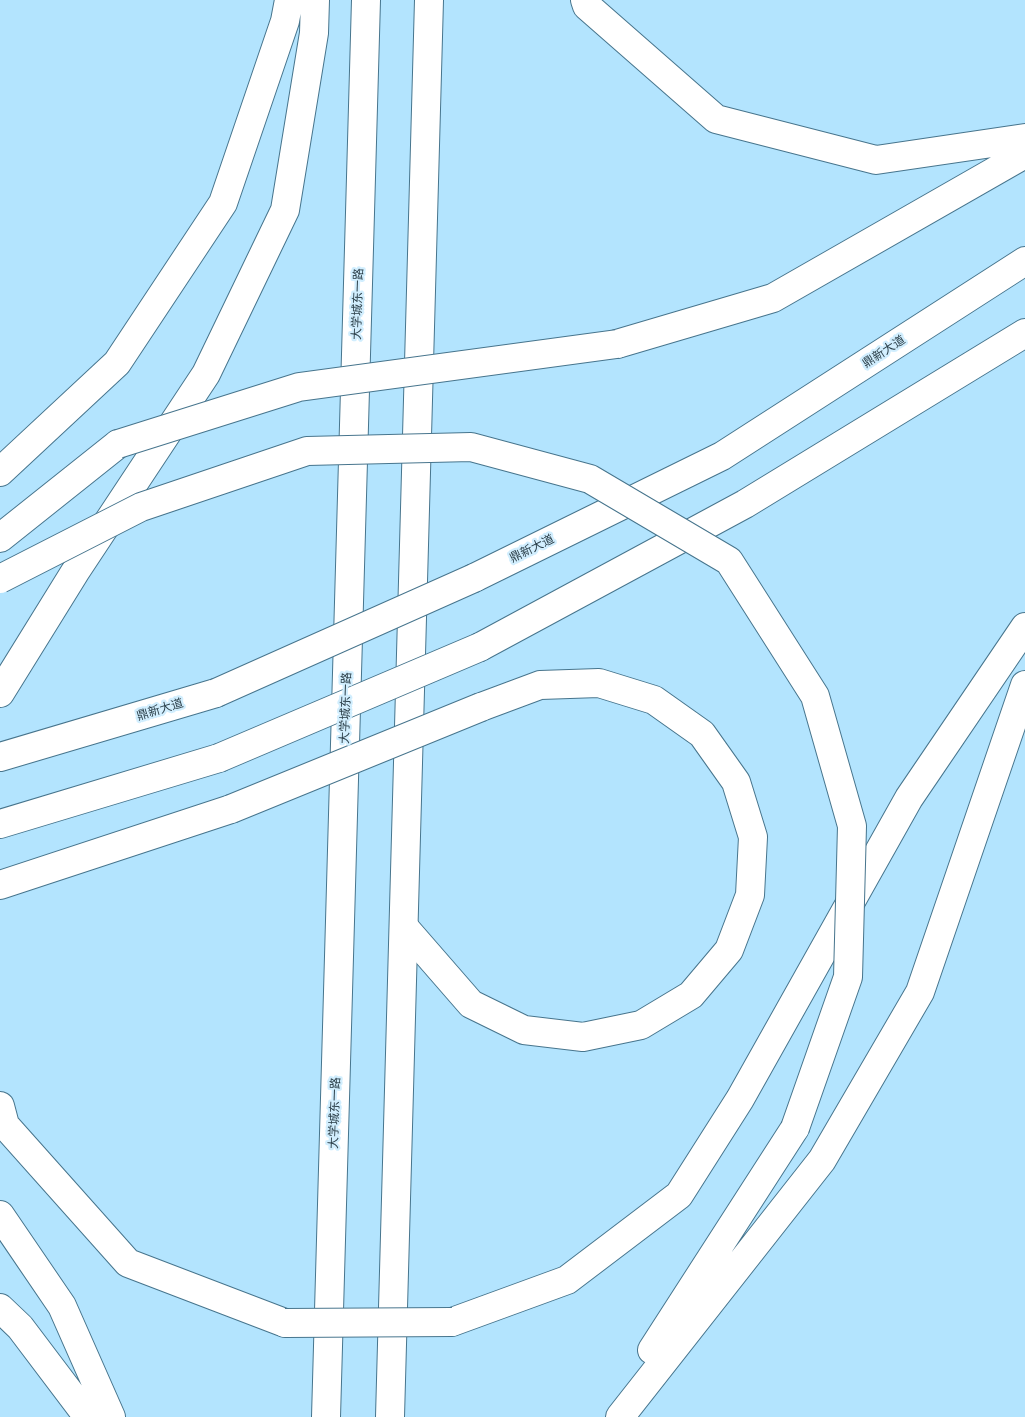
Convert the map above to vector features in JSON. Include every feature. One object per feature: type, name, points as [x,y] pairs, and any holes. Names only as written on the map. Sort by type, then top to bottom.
[{"type":"main road","points":[[0,472],[117,363],[223,203],[285,21],[289,0]]},
{"type":"main road","points":[[0,693],[75,572],[206,374],[285,210],[314,32],[315,0]]},
{"type":"main road","name":"大学城东一路","points":[[326,1417],[366,0]]},
{"type":"main road","points":[[390,1417],[429,0]]},
{"type":"main road","points":[[585,0],[587,6],[716,119],[876,160],[1025,138]]},
{"type":"main road","points":[[0,538],[118,444],[299,387],[617,344],[772,298],[1025,154]]},
{"type":"main road","name":"鼎新大道","points":[[0,757],[216,693],[474,578],[722,456],[1025,261]]},
{"type":"main road","points":[[0,824],[219,758],[480,646],[745,504],[1025,333]]},
{"type":"main road","points":[[0,579],[141,507],[307,451],[336,450],[471,447],[590,480],[729,561],[815,696],[852,826],[848,977],[795,1128],[610,1417]]},
{"type":"main road","points":[[0,1106],[5,1125],[128,1263],[285,1323],[452,1322],[567,1280],[679,1194],[740,1099],[908,798],[1025,627]]},
{"type":"main road","points":[[0,885],[231,809],[481,707],[540,686],[599,683],[654,700],[702,734],[736,782],[753,837],[750,895],[729,950],[691,995],[641,1025],[583,1037],[524,1030],[471,1004],[404,927]]},
{"type":"main road","points":[[620,1417],[822,1160],[920,992],[1025,685]]},
{"type":"main road","points":[[0,1215],[62,1306],[111,1417]]},
{"type":"main road","points":[[0,1308],[20,1327],[88,1417]]}]
